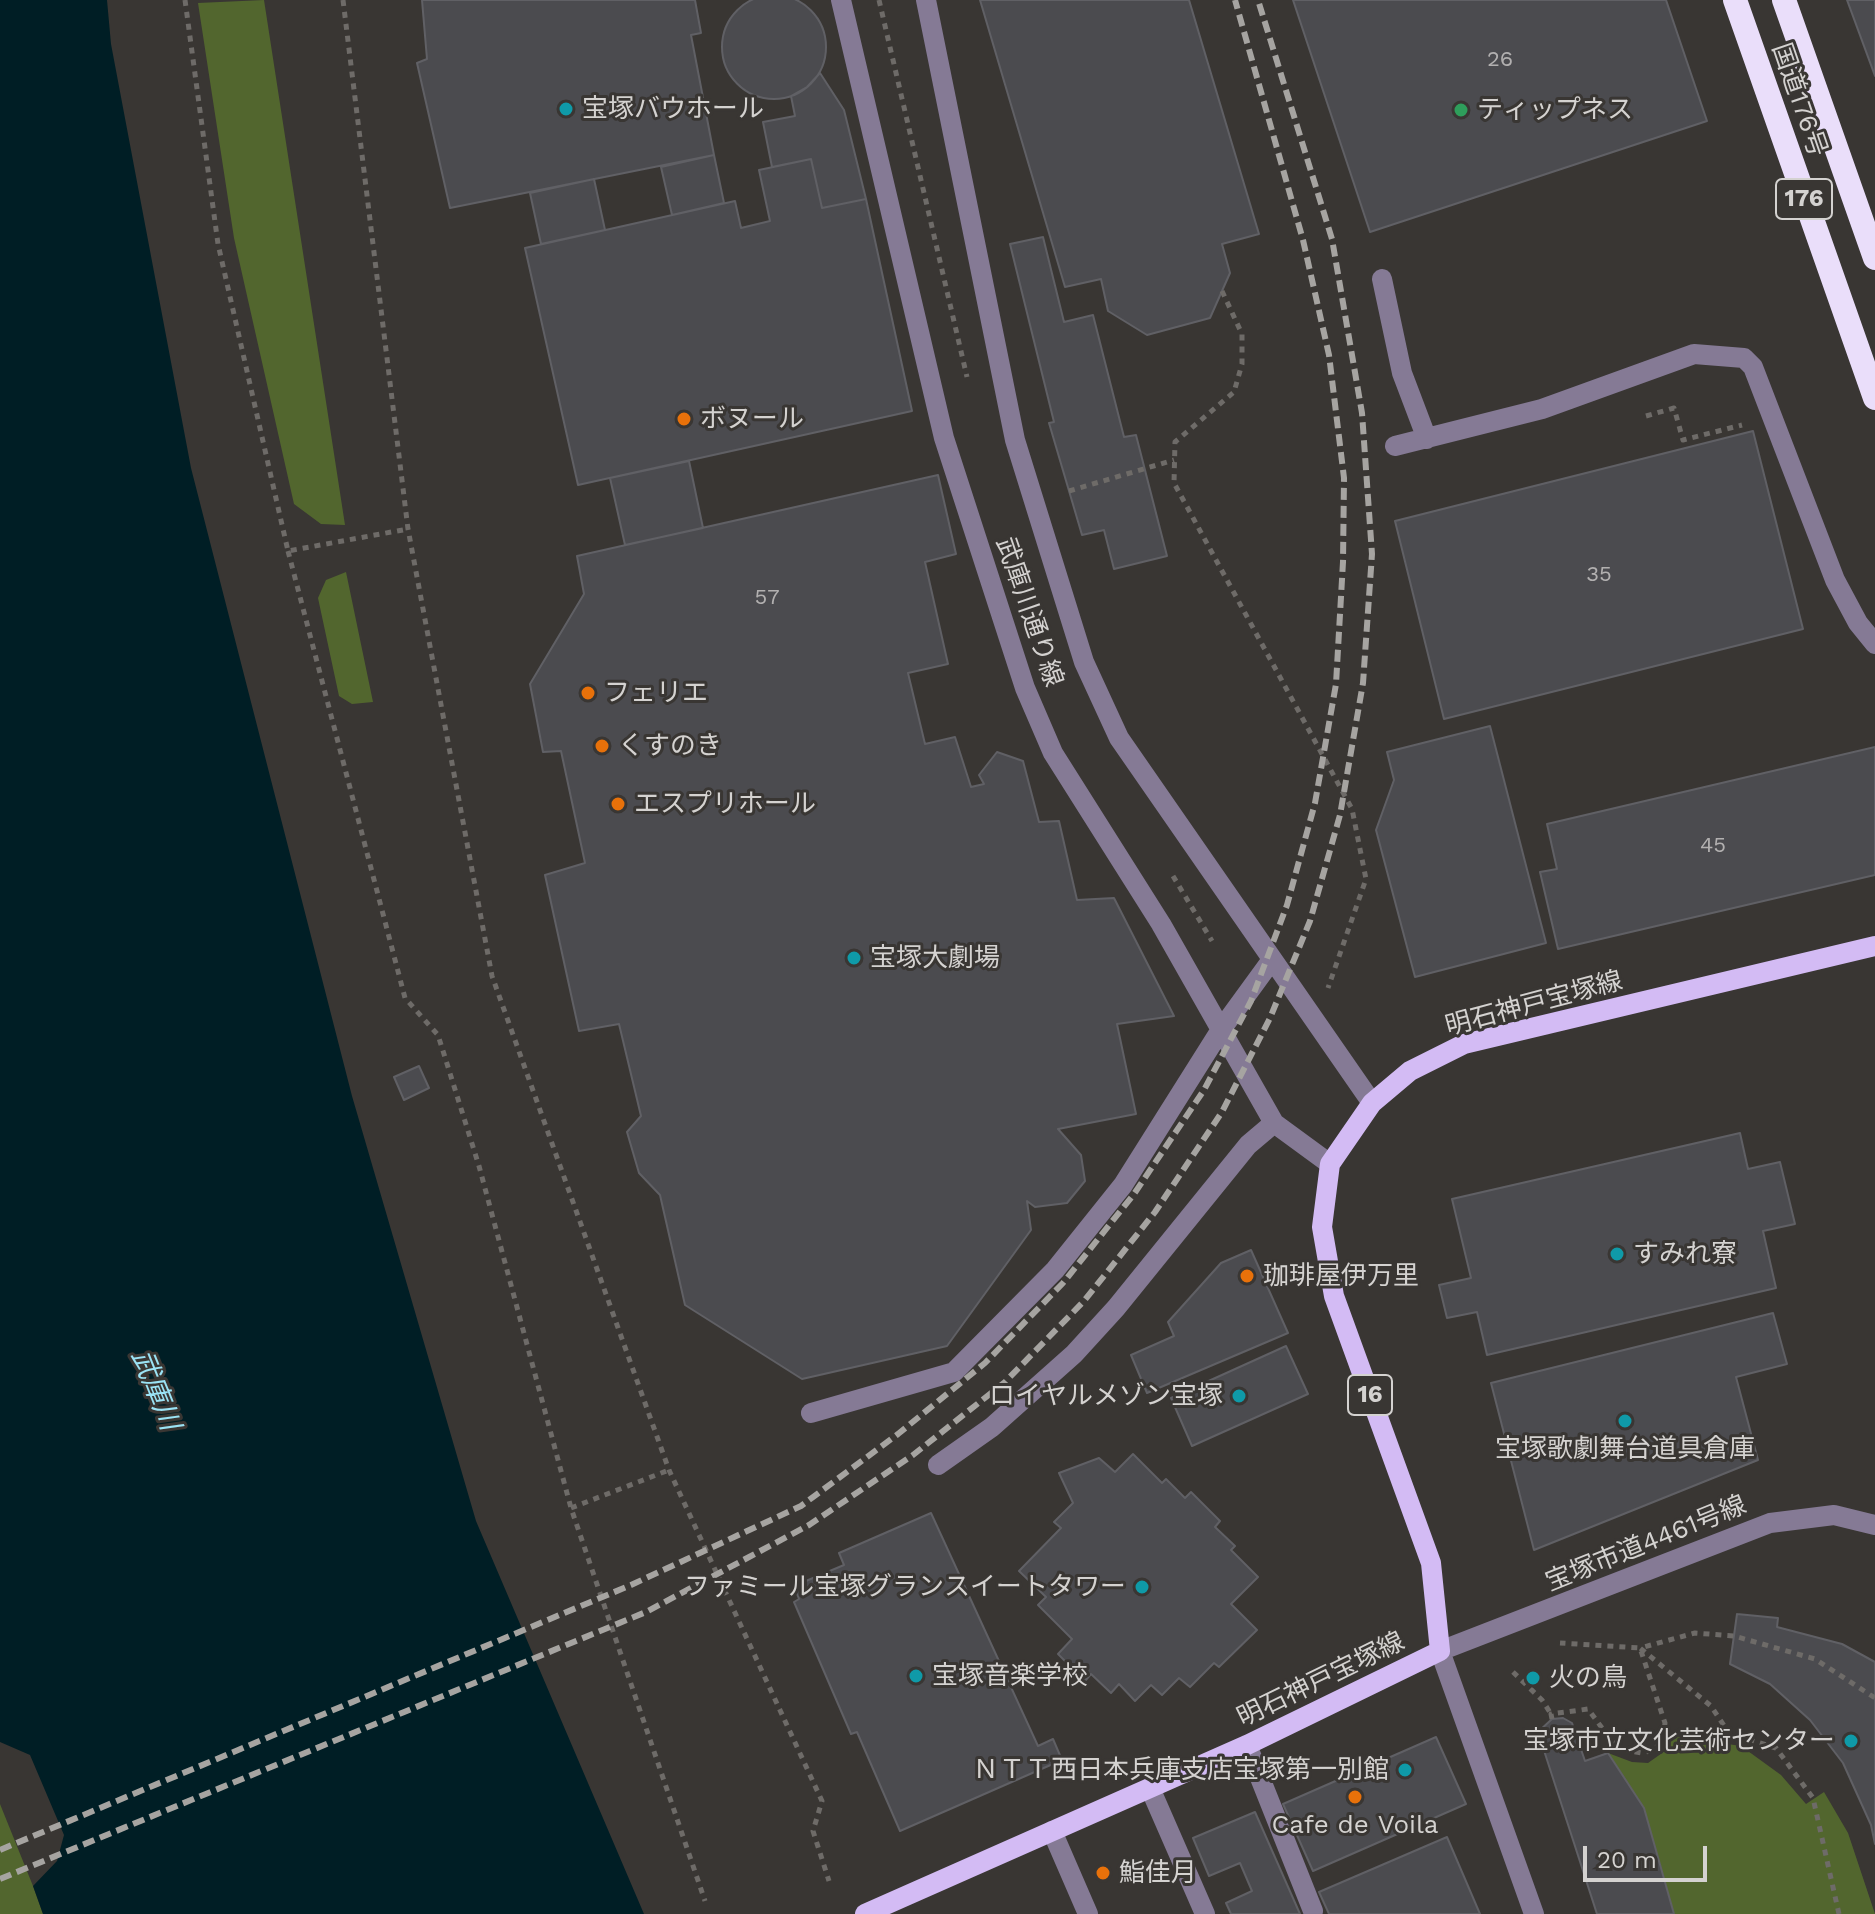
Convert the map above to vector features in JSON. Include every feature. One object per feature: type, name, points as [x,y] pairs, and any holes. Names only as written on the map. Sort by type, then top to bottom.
[{"type":"highway","name":"国道176号","points":[[1735,0],[1875,398]]},
{"type":"highway","name":"国道176号","points":[[1784,0],[1875,258]]},
{"type":"main road","name":"明石神戸宝塚線","points":[[865,1914],[1247,1745],[1440,1651],[1431,1563],[1334,1296],[1322,1227],[1330,1164],[1372,1103],[1410,1071],[1464,1044],[1875,946]]},
{"type":"street","name":"武庫川通り線","points":[[841,0],[944,438],[1025,688],[1053,753],[1161,924],[1274,1123],[1330,1164]]},
{"type":"street","name":"武庫川通り線","points":[[926,0],[1015,440],[1084,662],[1119,738],[1372,1103]]},
{"type":"street","points":[[1382,279],[1402,373],[1427,439]]},
{"type":"street","points":[[1395,446],[1542,409],[1694,354],[1744,358],[1753,367],[1835,580],[1858,623],[1875,644]]},
{"type":"street","points":[[811,1413],[954,1372],[1055,1270],[1123,1185],[1220,1031],[1271,961]]},
{"type":"street","points":[[938,1465],[992,1427],[1074,1354],[1116,1308],[1248,1145],[1274,1123]]},
{"type":"street","name":"宝塚市道4461号線","points":[[1440,1651],[1770,1523],[1834,1515],[1875,1525]]},
{"type":"street","points":[[1440,1651],[1534,1914]]},
{"type":"street","points":[[1247,1745],[1313,1911]]},
{"type":"street","points":[[1150,1788],[1205,1914]]},
{"type":"street","points":[[1052,1831],[1088,1914]]},
{"type":"path","points":[[185,0],[218,244],[288,551],[405,998],[438,1035],[479,1166],[571,1508],[705,1901]]},
{"type":"path","points":[[343,0],[408,529],[492,976],[669,1470],[822,1801],[813,1831],[829,1881]]},
{"type":"path","points":[[1222,291],[1242,334],[1242,364],[1234,392],[1175,442],[1174,483],[1352,809],[1366,879],[1325,996]]},
{"type":"path","points":[[1646,416],[1674,408],[1683,440],[1755,422]]},
{"type":"path","points":[[1069,491],[1174,460]]},
{"type":"path","points":[[288,551],[408,529]]},
{"type":"path","points":[[571,1508],[669,1470]]},
{"type":"path","points":[[1560,1643],[1640,1648],[1695,1633],[1734,1636],[1815,1659],[1875,1698]]},
{"type":"path","points":[[1513,1672],[1542,1700],[1551,1717],[1588,1709],[1608,1736],[1624,1750],[1642,1753],[1654,1750],[1663,1739],[1665,1723],[1640,1648]]},
{"type":"path","points":[[1640,1648],[1711,1706],[1729,1733],[1776,1748],[1813,1798],[1839,1914]]},
{"type":"green space","points":[[264,0],[345,525],[321,524],[294,504],[234,238],[198,3]]},
{"type":"green space","points":[[346,572],[373,702],[352,704],[339,696],[318,598],[326,580]]},
{"type":"green space","points":[[1673,1736],[1741,1746],[1781,1775],[1806,1804],[1824,1792],[1848,1833],[1875,1914],[1674,1914],[1644,1808],[1608,1753],[1632,1762],[1648,1763],[1665,1751]]},
{"type":"green space","points":[[0,1804],[33,1886],[43,1914],[0,1914]]},
{"type":"water","name":"武庫川","points":[[0,0],[107,0],[111,44],[191,468],[352,1096],[476,1521],[644,1914],[43,1914],[33,1886],[57,1861],[64,1835],[30,1755],[0,1742]]},
{"type":"building","points":[[774,-5],[794,-1],[811,10],[822,27],[826,47],[822,67],[811,84],[794,95],[774,99],[754,95],[737,84],[726,67],[722,47],[726,27],[737,10],[754,-1]]},
{"type":"building","name":"宝塚バウホール","points":[[422,0],[695,0],[701,33],[691,35],[714,155],[450,208],[417,63],[427,59]]},
{"type":"building","points":[[980,0],[1189,0],[1259,234],[1222,244],[1230,273],[1210,318],[1147,335],[1108,311],[1101,279],[1065,287]]},
{"type":"building","points":[[1293,0],[1666,0],[1707,121],[1370,232]]},
{"type":"building","points":[[1847,0],[1875,0],[1875,76]]},
{"type":"building","points":[[820,73],[844,110],[866,199],[822,208],[811,159],[772,167],[763,122],[795,116],[791,96],[807,87]]},
{"type":"building","points":[[714,155],[724,203],[672,215],[661,167]]},
{"type":"building","points":[[811,159],[822,208],[866,199],[912,411],[578,485],[525,248],[735,201],[741,228],[770,221],[759,170]]},
{"type":"building","points":[[594,179],[605,230],[541,244],[530,193]]},
{"type":"building","points":[[1043,237],[1064,322],[1093,315],[1124,437],[1136,435],[1167,556],[1114,569],[1104,530],[1082,535],[1049,423],[1054,422],[1010,244]]},
{"type":"building","points":[[1753,431],[1803,629],[1444,719],[1395,521]]},
{"type":"building","points":[[689,461],[703,528],[625,545],[610,478]]},
{"type":"building","name":"宝塚大劇場","points":[[938,475],[956,554],[925,562],[948,664],[908,673],[925,744],[955,737],[971,787],[984,784],[979,775],[997,752],[1023,761],[1039,822],[1059,821],[1077,900],[1114,898],[1174,1016],[1117,1024],[1136,1114],[1058,1129],[1081,1155],[1085,1181],[1067,1203],[1035,1207],[1027,1201],[1031,1230],[947,1346],[802,1379],[685,1305],[660,1195],[639,1173],[627,1132],[641,1116],[619,1024],[579,1031],[545,875],[585,863],[561,751],[543,752],[530,684],[584,594],[577,556]]},
{"type":"building","points":[[1490,726],[1546,943],[1415,977],[1376,830],[1394,780],[1387,752]]},
{"type":"building","points":[[1875,747],[1875,875],[1558,949],[1540,872],[1557,869],[1547,824]]},
{"type":"building","points":[[419,1066],[429,1088],[404,1100],[394,1077]]},
{"type":"building","name":"すみれ寮","points":[[1740,1133],[1748,1169],[1780,1162],[1795,1224],[1763,1231],[1776,1288],[1487,1355],[1477,1312],[1447,1318],[1439,1285],[1471,1278],[1452,1199]]},
{"type":"building","points":[[1251,1250],[1288,1333],[1147,1393],[1131,1355],[1174,1336],[1168,1322],[1221,1263]]},
{"type":"building","name":"宝塚歌劇舞台道具倉庫","points":[[1773,1313],[1787,1364],[1736,1377],[1758,1460],[1534,1550],[1491,1383]]},
{"type":"building","name":"ロイヤルメゾン宝塚","points":[[1286,1346],[1308,1394],[1192,1446],[1171,1398]]},
{"type":"building","name":"ファミール宝塚グランスイートタワー","points":[[1133,1454],[1162,1483],[1166,1479],[1185,1498],[1191,1492],[1220,1521],[1215,1527],[1235,1546],[1231,1550],[1258,1577],[1231,1604],[1257,1630],[1219,1667],[1214,1663],[1190,1687],[1179,1678],[1162,1695],[1151,1685],[1135,1701],[1119,1684],[1111,1693],[1091,1674],[1085,1681],[1058,1654],[1072,1639],[1038,1605],[1046,1597],[1019,1571],[1061,1528],[1054,1522],[1073,1503],[1059,1473],[1099,1458],[1115,1472]]},
{"type":"building","name":"宝塚音楽学校","points":[[931,1513],[1038,1746],[1053,1739],[1062,1760],[900,1831],[857,1732],[851,1734],[794,1602],[799,1599],[794,1586],[844,1565],[839,1553]]},
{"type":"building","name":"宝塚市立文化芸術センター","points":[[1737,1614],[1778,1618],[1777,1627],[1842,1644],[1875,1662],[1875,1844],[1871,1825],[1843,1763],[1810,1720],[1770,1684],[1730,1664]]},
{"type":"building","points":[[1563,1718],[1572,1723],[1585,1761],[1608,1753],[1644,1808],[1674,1914],[1597,1914],[1538,1732],[1552,1719]]},
{"type":"building","name":"ＮＴＴ西日本兵庫支店宝塚第一別館","points":[[1436,1737],[1466,1804],[1313,1871],[1283,1804]]},
{"type":"building","points":[[1255,1812],[1300,1914],[1231,1914],[1226,1903],[1252,1891],[1240,1863],[1209,1876],[1193,1838]]},
{"type":"building","name":"ＮＴＴ西日本兵庫支店宝塚第一別館","points":[[1447,1837],[1480,1914],[1329,1914],[1319,1892]]},
{"type":"railway","points":[[0,1850],[631,1585],[801,1506],[898,1434],[985,1363],[1063,1283],[1134,1194],[1204,1090],[1251,1001],[1287,905],[1315,803],[1336,684],[1343,562],[1344,478],[1329,355],[1303,240],[1235,0]]},
{"type":"railway","points":[[0,1879],[646,1612],[809,1525],[913,1455],[1005,1382],[1084,1301],[1155,1212],[1222,1112],[1270,1018],[1310,921],[1340,815],[1363,683],[1372,554],[1362,413],[1332,239],[1258,0]]},
{"type":"place","name":"宝塚バウホール","points":[[566,109]]},
{"type":"place","name":"ティップネス","points":[[1461,110]]},
{"type":"place","name":"ボヌール","points":[[684,419]]},
{"type":"place","name":"フェリエ","points":[[588,693]]},
{"type":"place","name":"くすのき","points":[[602,746]]},
{"type":"place","name":"エスプリホール","points":[[618,804]]},
{"type":"place","name":"宝塚大劇場","points":[[854,958]]},
{"type":"place","name":"すみれ寮","points":[[1617,1254]]},
{"type":"place","name":"珈琲屋伊万里","points":[[1247,1276]]},
{"type":"place","name":"ロイヤルメゾン宝塚","points":[[1239,1396]]},
{"type":"place","name":"宝塚歌劇舞台道具倉庫","points":[[1625,1421]]},
{"type":"place","name":"ファミール宝塚グランスイートタワー","points":[[1142,1587]]},
{"type":"place","name":"宝塚音楽学校","points":[[916,1676]]},
{"type":"place","name":"火の鳥","points":[[1533,1678]]},
{"type":"place","name":"宝塚市立文化芸術センター","points":[[1851,1741]]},
{"type":"place","name":"ＮＴＴ西日本兵庫支店宝塚第一別館","points":[[1405,1770]]},
{"type":"place","name":"Cafe de Voila","points":[[1355,1797]]},
{"type":"place","name":"鮨佳月","points":[[1103,1873]]}]
